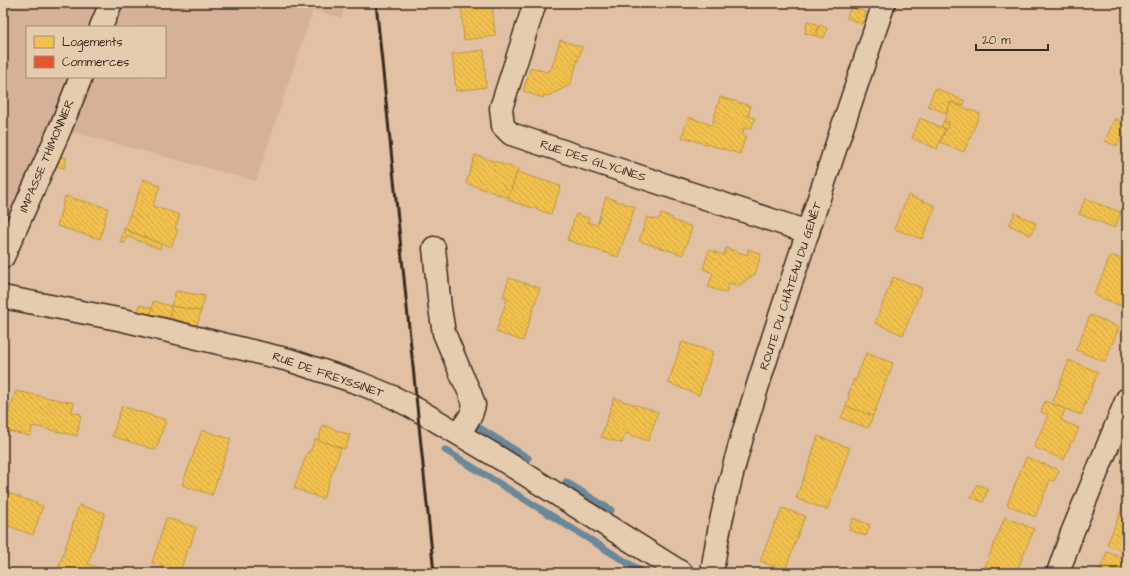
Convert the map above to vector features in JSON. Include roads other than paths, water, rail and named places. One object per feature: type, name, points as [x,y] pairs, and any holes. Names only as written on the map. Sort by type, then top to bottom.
[{"type":"street","points":[[101,26],[111,3]]},
{"type":"street","name":"RUE DES GLYCINES","points":[[535,3],[501,108],[503,126],[511,134],[808,232]]},
{"type":"street","name":"ROUTE DU CHÂTEAU DU GENÊT","points":[[712,573],[716,542],[727,495],[769,350],[884,3]]},
{"type":"street","name":"IMPASSE THIMONNIER","points":[[3,257],[60,129],[81,78]]},
{"type":"street","points":[[434,248],[444,333],[470,392],[474,405],[471,415],[459,434]]},
{"type":"street","name":"RUE DE FREYSSINET","points":[[3,297],[123,320],[289,360],[359,383],[391,396],[508,462],[682,573]]},
{"type":"street","points":[[1058,573],[1072,533],[1127,399]]},
{"type":"waterway","points":[[478,427],[528,458]]},
{"type":"waterway","points":[[445,450],[644,573]]},
{"type":"waterway","points":[[566,482],[611,510]]},
{"type":"railway","points":[[376,3],[434,573]]}]
